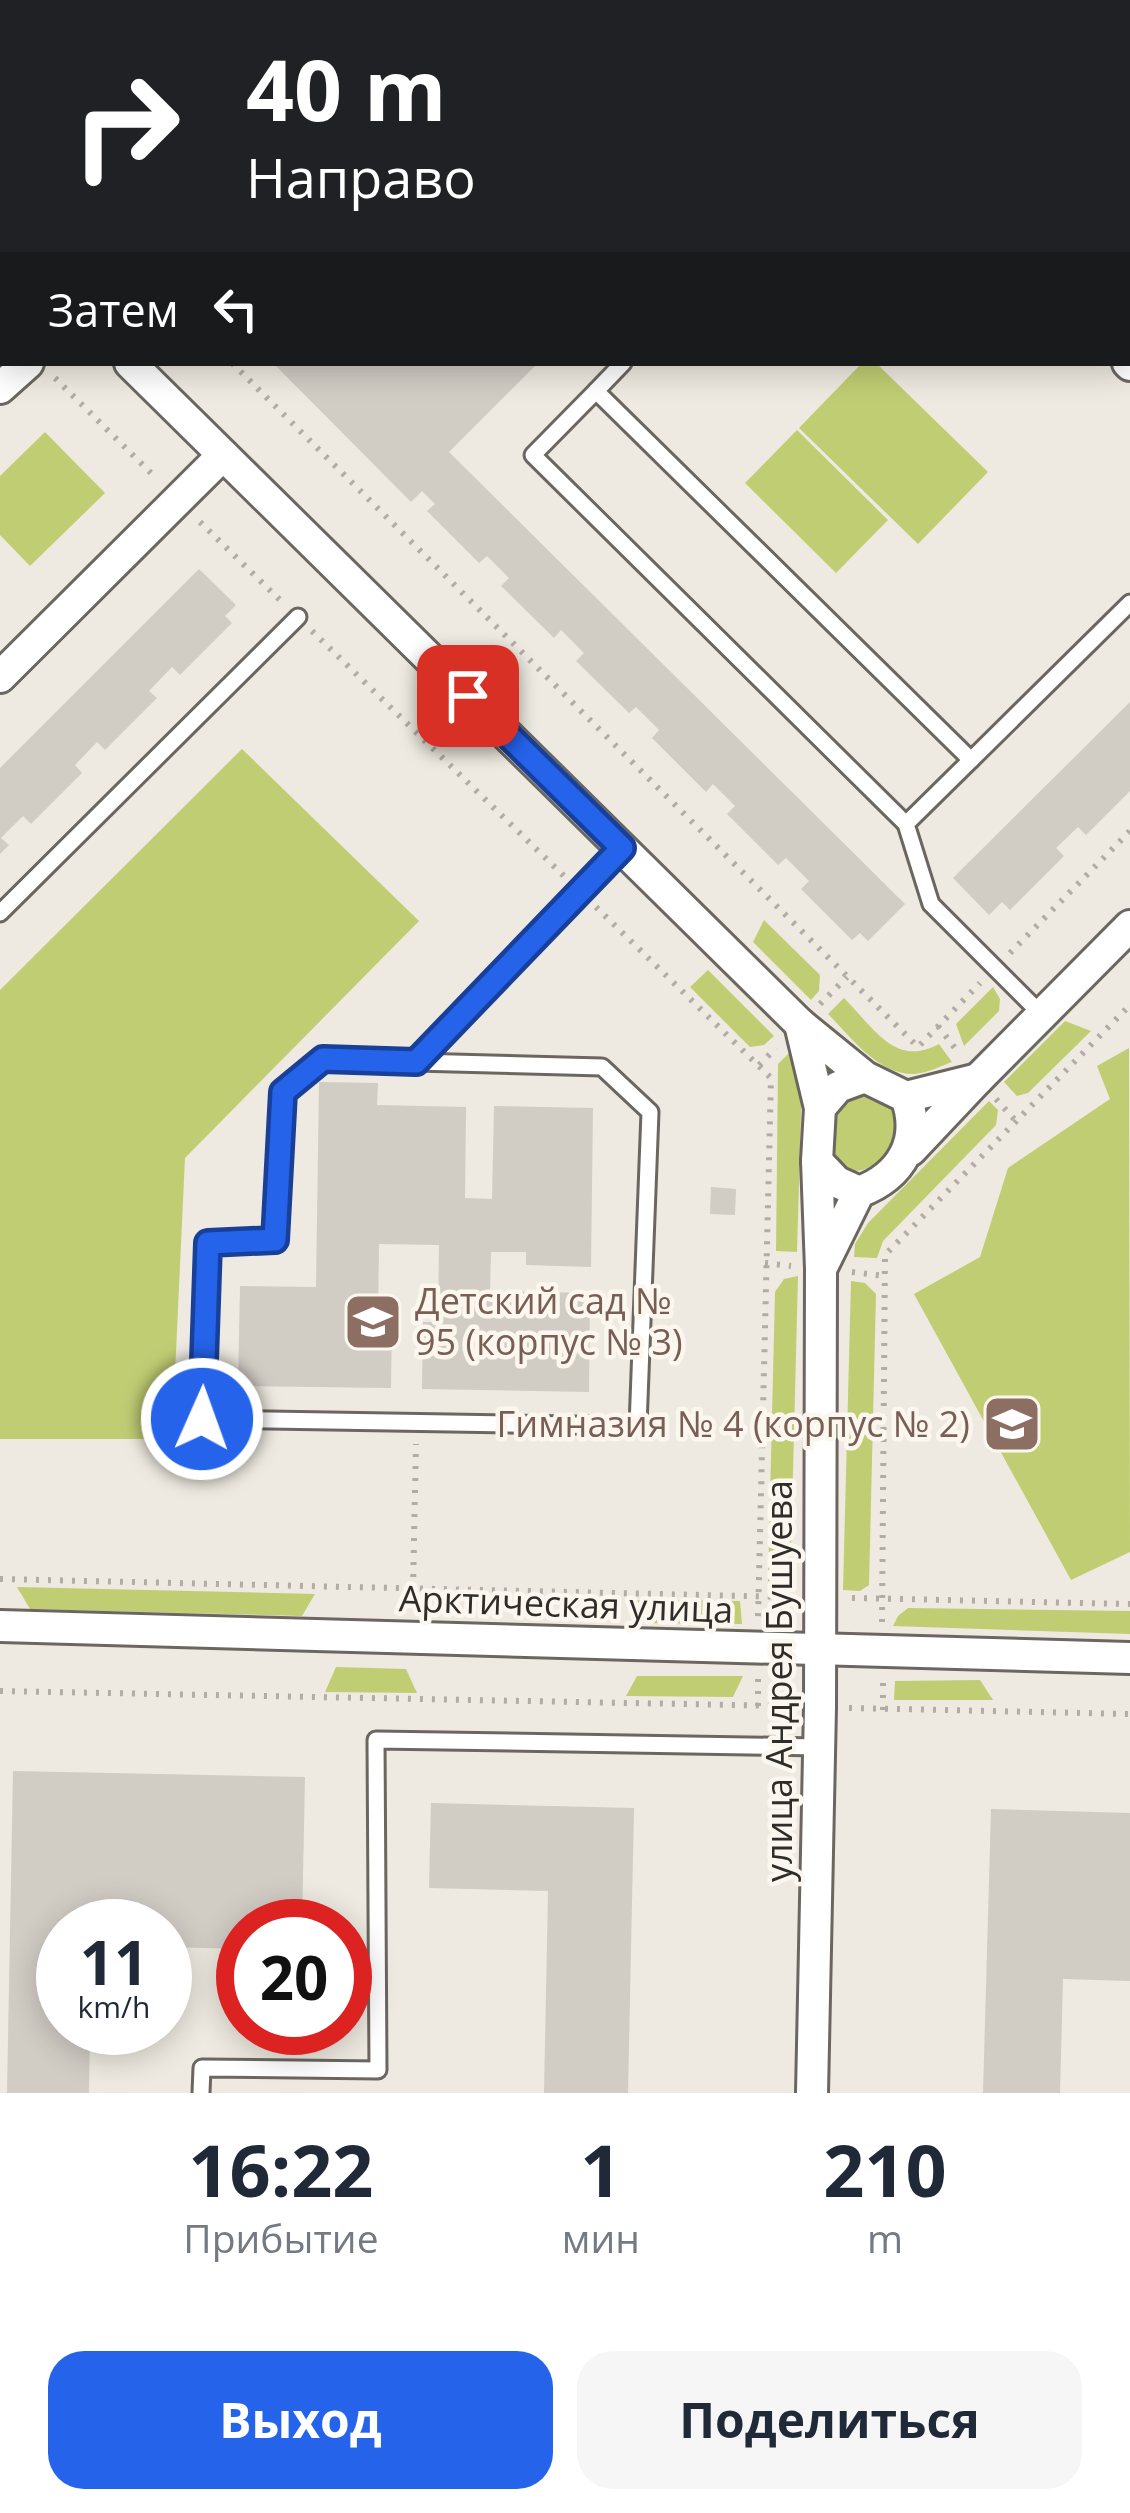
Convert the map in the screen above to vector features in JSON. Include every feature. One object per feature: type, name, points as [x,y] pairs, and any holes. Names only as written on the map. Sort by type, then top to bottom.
[{"type":"street","points":[[0,388],[25,366]]},
{"type":"street","points":[[133,366],[800,1024],[865,1078],[906,1097],[978,1078]]},
{"type":"street","points":[[0,677],[223,454]]},
{"type":"street","points":[[820,1269],[859,1192],[876,1186],[1130,926]]},
{"type":"street","points":[[800,1024],[820,1108],[817,1161],[837,1182],[859,1192]]},
{"type":"street","points":[[820,1108],[838,1087],[865,1078]]},
{"type":"street","points":[[906,1097],[915,1122],[907,1155]]},
{"type":"street","name":"улица Андрея Бушуева","points":[[812,2093],[820,1707],[817,1161]]},
{"type":"street","name":"Арктическая улица","points":[[0,1626],[1130,1658]]},
{"type":"lane","points":[[620,366],[532,455],[905,824],[931,904],[1042,1015]]},
{"type":"lane","points":[[596,391],[971,760]]},
{"type":"lane","points":[[905,824],[1130,603]]},
{"type":"lane","points":[[0,913],[298,617]]},
{"type":"lane","points":[[416,1062],[622,848]]},
{"type":"lane","points":[[323,1059],[416,1062],[602,1066],[650,1112],[638,1426],[202,1419],[208,1243],[275,1240],[283,1092],[323,1059]]},
{"type":"lane","points":[[201,2093],[202,2068],[378,2070],[376,1740],[819,1747]]},
{"type":"path","points":[[43,366],[771,1078],[758,1706]]},
{"type":"path","points":[[235,366],[917,1047],[1130,831]]},
{"type":"path","points":[[884,1710],[885,1255],[1130,1005]]},
{"type":"path","points":[[412,1589],[416,1423]]},
{"type":"path","points":[[0,1579],[1130,1604]]},
{"type":"path","points":[[0,1690],[1130,1714]]},
{"type":"green space","points":[[859,366],[879,366],[988,472],[918,544],[799,428]]},
{"type":"green space","points":[[797,430],[888,520],[836,573],[745,483]]},
{"type":"green space","points":[[45,432],[105,493],[30,566],[0,535],[0,476]]},
{"type":"green space","points":[[242,749],[419,921],[185,1158],[172,1439],[0,1439],[0,990]]},
{"type":"green space","points":[[764,920],[820,975],[819,991],[811,1000],[753,942]]},
{"type":"green space","points":[[708,970],[774,1036],[764,1045],[750,1047],[690,987]]},
{"type":"green space","points":[[993,987],[1000,999],[999,1011],[964,1046],[956,1024]]},
{"type":"green space","points":[[844,998],[886,1041],[910,1051],[939,1044],[952,1062],[915,1074],[878,1062],[828,1014]]},
{"type":"green space","points":[[1065,1021],[1091,1031],[1028,1093],[1017,1096],[1004,1082]]},
{"type":"green space","name":"Гимназия № 4 (корпус № 2)","points":[[1129,1048],[1130,1552],[1071,1580],[914,1294],[980,1257],[1008,1168],[1110,1099],[1097,1066]]},
{"type":"green space","points":[[790,1052],[802,1081],[797,1252],[776,1251],[778,1064]]},
{"type":"green space","points":[[865,1093],[897,1111],[900,1137],[874,1164],[850,1171],[840,1168],[836,1159],[832,1129],[845,1102]]},
{"type":"green space","points":[[989,1101],[998,1110],[996,1125],[883,1241],[877,1258],[854,1257],[855,1244],[868,1223]]},
{"type":"green space","points":[[798,1276],[790,1590],[776,1589],[768,1581],[775,1292],[784,1279]]},
{"type":"green space","points":[[851,1281],[865,1283],[876,1294],[869,1585],[860,1591],[843,1590]]},
{"type":"green space","points":[[17,1587],[315,1594],[302,1616],[30,1609]]},
{"type":"green space","points":[[627,1600],[740,1601],[742,1624],[638,1623]]},
{"type":"green space","points":[[908,1608],[1130,1611],[1130,1634],[893,1626]]},
{"type":"green space","points":[[336,1667],[406,1669],[417,1693],[325,1692]]},
{"type":"green space","points":[[637,1676],[743,1676],[733,1697],[626,1696]]},
{"type":"green space","points":[[980,1680],[993,1700],[894,1700],[895,1681]]},
{"type":"building","points":[[276,366],[535,366],[449,452],[905,904],[868,941],[860,933],[852,940],[801,889],[809,881],[786,858],[778,865],[727,814],[735,806],[713,784],[706,792],[652,738],[659,730],[636,707],[629,713],[576,661],[584,653],[561,630],[554,638],[501,586],[509,578],[487,556],[479,563],[427,511],[435,504],[422,491],[411,502]]},
{"type":"building","points":[[199,569],[236,605],[225,616],[232,623],[180,675],[172,667],[149,691],[157,698],[105,750],[97,742],[75,765],[82,773],[31,824],[23,816],[1,838],[9,845],[0,854],[0,768]]},
{"type":"building","points":[[1130,702],[1130,791],[1086,835],[1078,827],[1056,848],[1064,856],[1010,910],[1002,902],[989,915],[953,878]]},
{"type":"building","name":"Детский сад № 95 (корпус № 3)","points":[[319,1082],[378,1083],[377,1105],[466,1107],[465,1198],[492,1199],[494,1106],[593,1108],[591,1267],[526,1265],[526,1252],[491,1252],[490,1291],[590,1293],[589,1392],[422,1389],[423,1322],[438,1322],[439,1245],[379,1244],[378,1321],[392,1321],[391,1388],[238,1386],[240,1286],[316,1287]]},
{"type":"building","points":[[711,1187],[736,1189],[735,1215],[710,1214]]},
{"type":"building","points":[[13,1771],[305,1777],[303,1899],[216,1899],[216,1948],[192,1948],[192,1899],[36,1899],[36,2055],[90,2055],[89,2093],[7,2093]]},
{"type":"building","points":[[431,1803],[634,1808],[628,2093],[544,2093],[548,1891],[429,1888]]},
{"type":"building","points":[[991,1809],[1130,1813],[1130,1981],[1063,1979],[1060,2093],[983,2093]]},
{"type":"place","name":"Детский сад № 95 (корпус № 3)","points":[[373,1322]]},
{"type":"place","name":"Гимназия № 4 (корпус № 2)","points":[[1012,1424]]},
{"type":"route","points":[[202,1419],[208,1243],[275,1240],[283,1092],[323,1059],[416,1062],[622,848],[468,696]]}]
